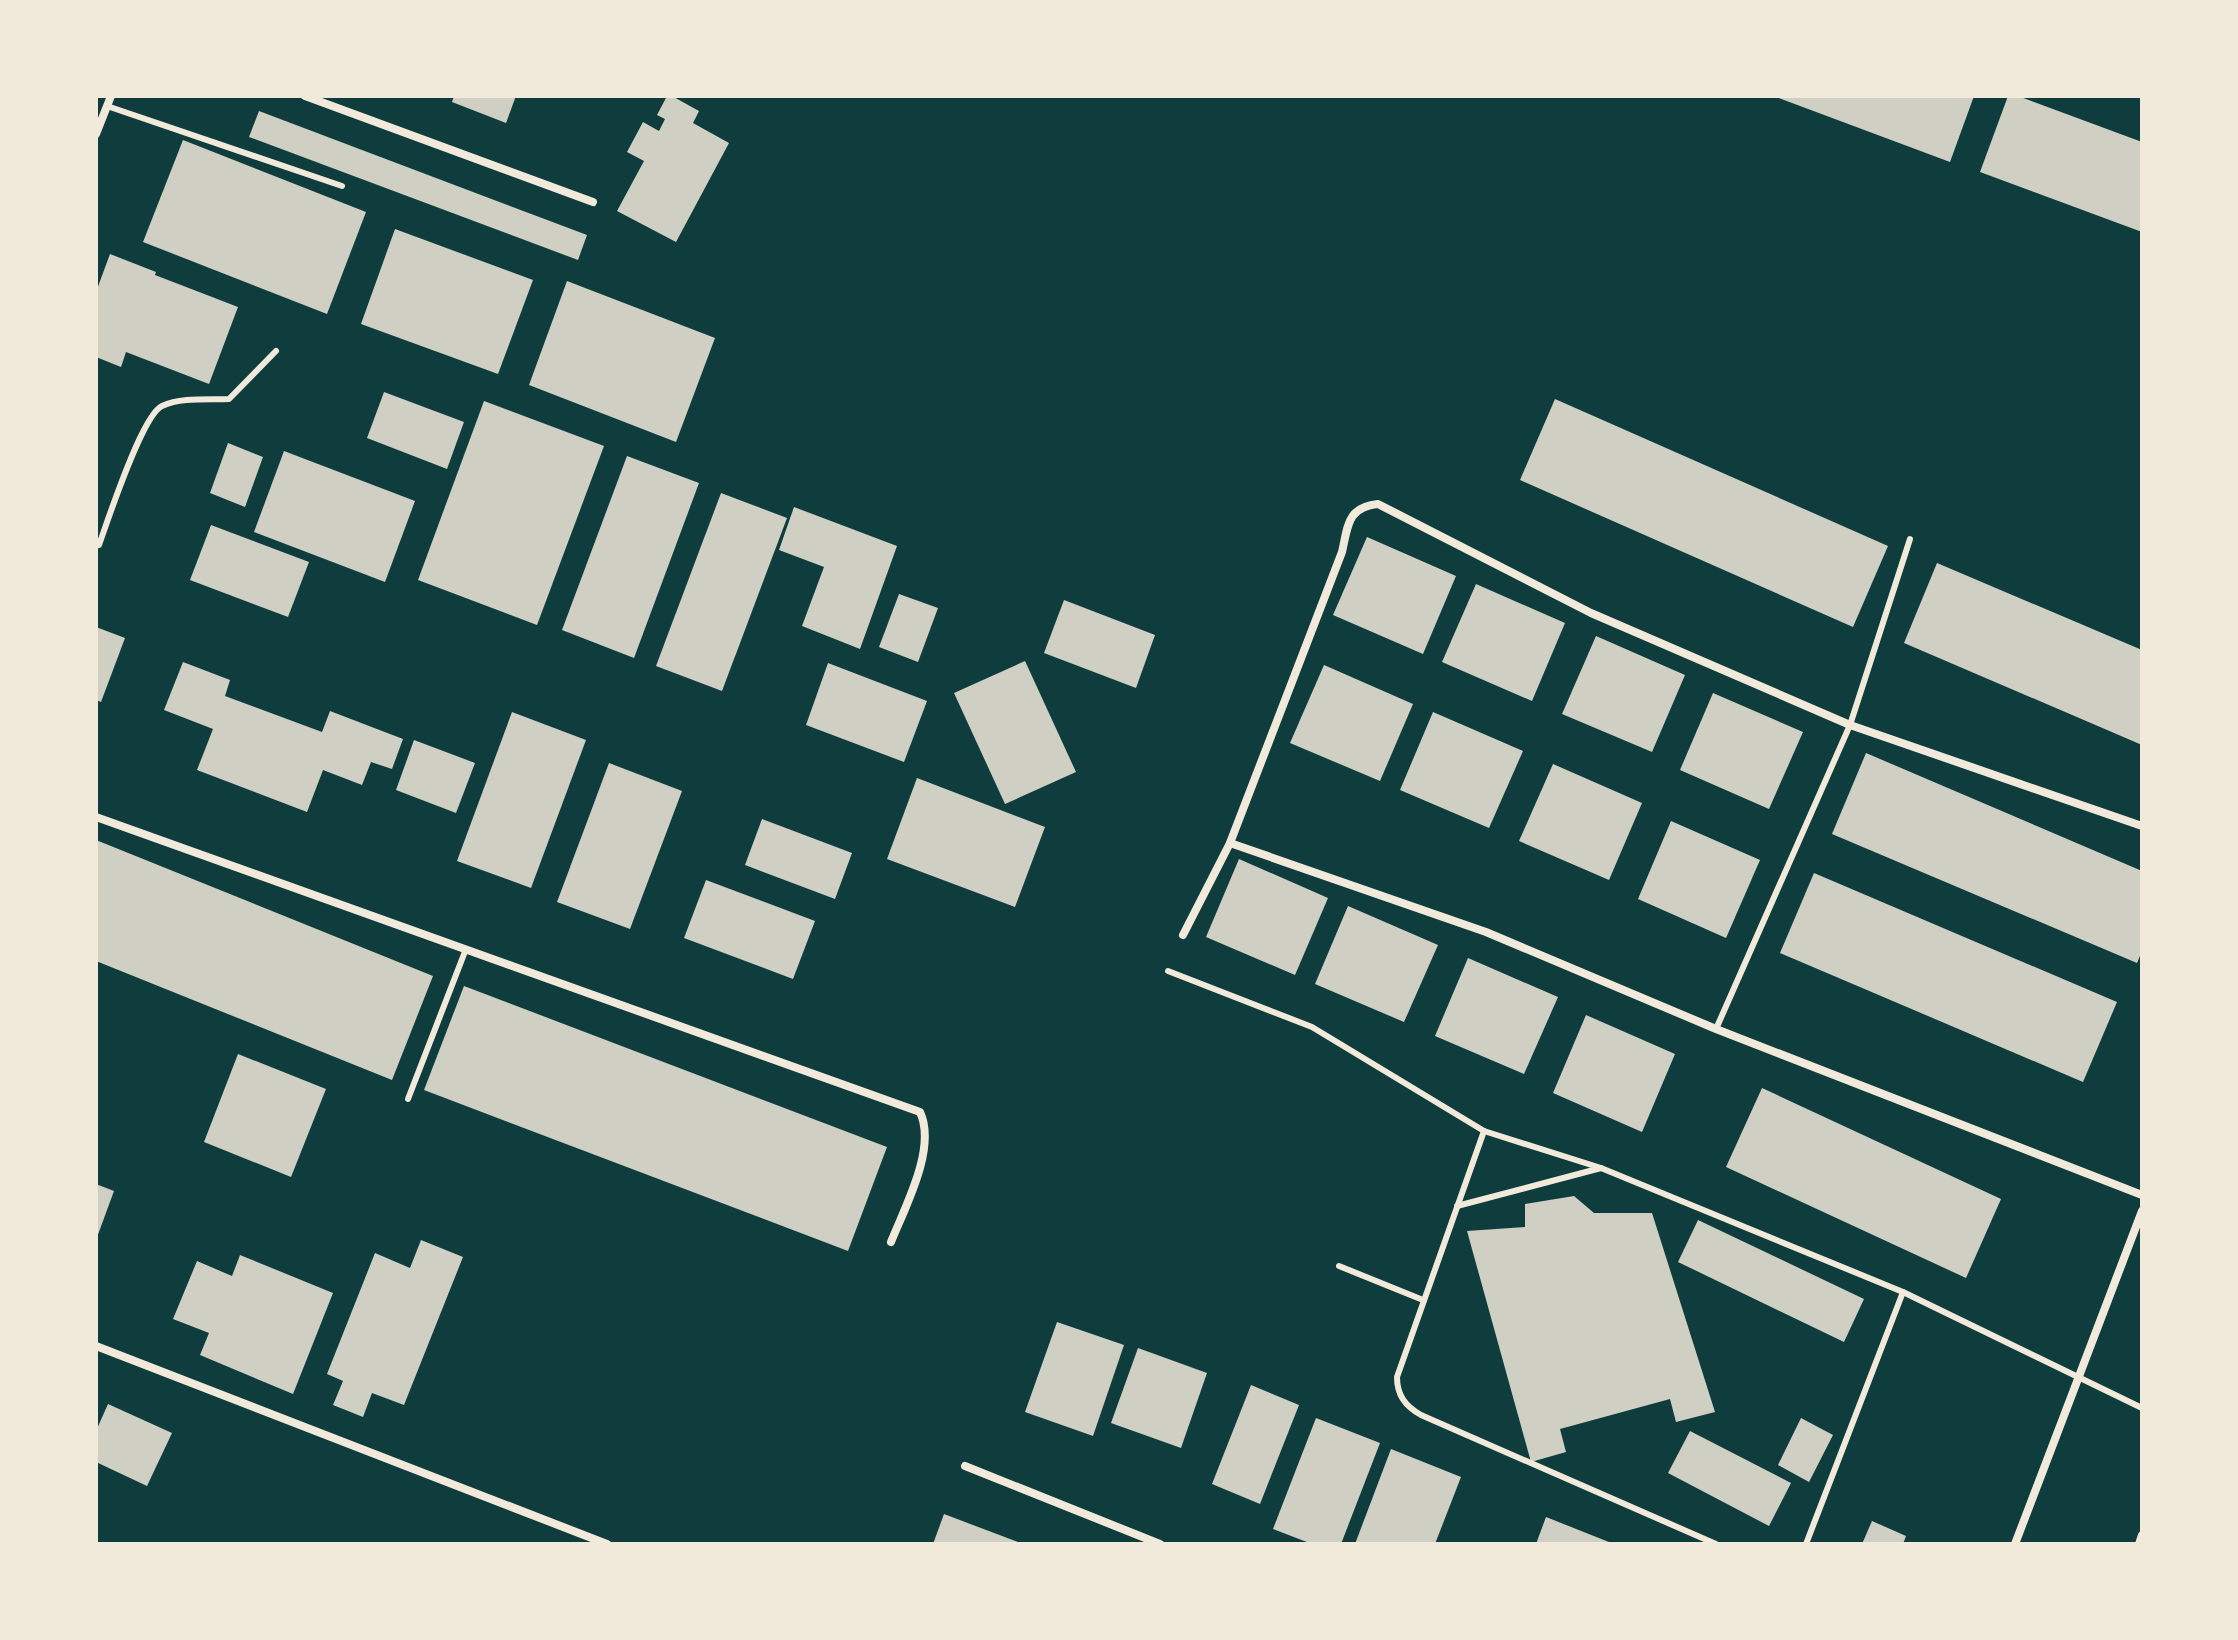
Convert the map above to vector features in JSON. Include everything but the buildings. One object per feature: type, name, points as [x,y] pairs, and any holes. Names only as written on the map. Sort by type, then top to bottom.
[{"type":"street","points":[[96,134],[111,96]]},
{"type":"street","points":[[305,96],[593,202]]},
{"type":"street","points":[[1183,935],[1230,843],[1342,552],[1351,517],[1363,505],[1378,504],[1591,613],[1850,725],[2142,826]]},
{"type":"street","points":[[96,817],[920,1112],[927,1127],[921,1162],[891,1242]]},
{"type":"street","points":[[1230,843],[1486,932],[1716,1029],[2142,1195]]},
{"type":"street","points":[[2015,1544],[2142,1211]]},
{"type":"street","points":[[96,1346],[607,1544]]},
{"type":"street","points":[[965,1466],[1160,1544]]},
{"type":"street","points":[[2139,1544],[2142,1535]]},
{"type":"lane","points":[[107,106],[342,186]]},
{"type":"lane","points":[[96,546],[99,545],[145,425],[159,407],[181,401],[229,399],[276,351]]},
{"type":"lane","points":[[1716,1029],[1850,725],[1910,539]]},
{"type":"lane","points":[[408,1099],[466,949]]},
{"type":"lane","points":[[1168,971],[1312,1027],[1484,1131],[1601,1168],[1903,1292],[2142,1408]]},
{"type":"lane","points":[[1484,1131],[1397,1377],[1397,1388],[1408,1408],[1716,1544]]},
{"type":"lane","points":[[1457,1206],[1601,1168]]},
{"type":"lane","points":[[1339,1266],[1423,1300]]},
{"type":"lane","points":[[1806,1544],[1903,1292]]}]
